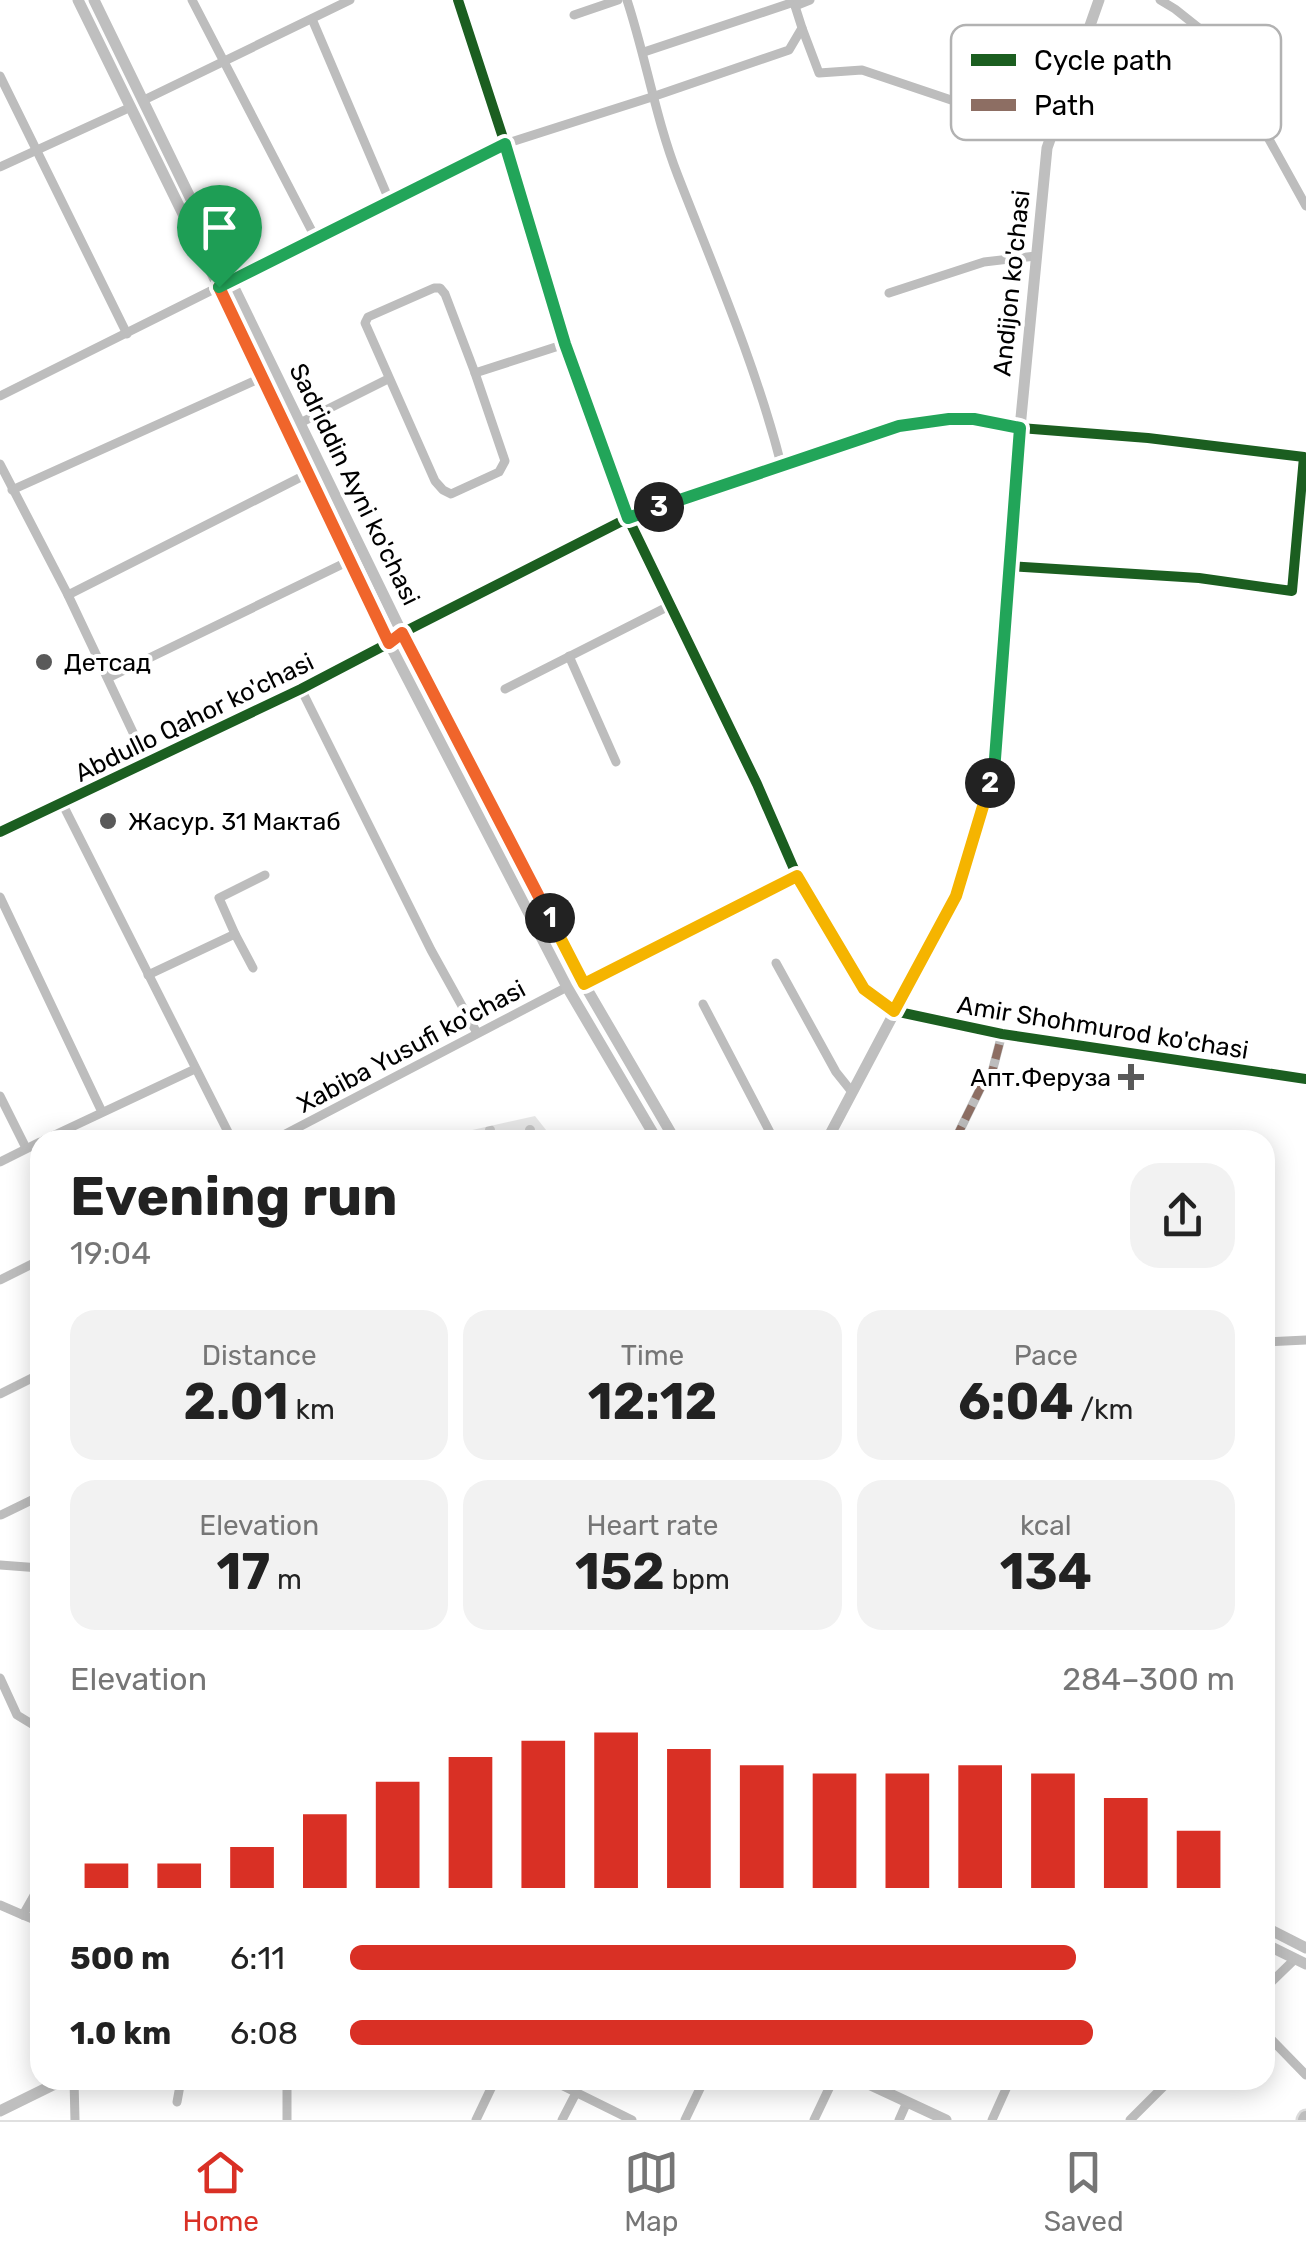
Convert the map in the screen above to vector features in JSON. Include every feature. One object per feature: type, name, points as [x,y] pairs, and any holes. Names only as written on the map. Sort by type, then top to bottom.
[{"type":"main road","name":"Sadriddin Ayni ko'chasi","points":[[78,0],[389,643],[567,987],[651,1130]]},
{"type":"main road","name":"Sadriddin Ayni ko'chasi","points":[[94,0],[402,633],[584,984],[669,1130]]},
{"type":"main road","name":"Andijon ko'chasi","points":[[1091,25],[1100,0]]},
{"type":"main road","points":[[131,107],[144,100]]},
{"type":"main road","name":"Andijon ko'chasi","points":[[832,1130],[956,896],[994,772],[1020,428],[1050,140]]},
{"type":"main road","name":"Amir Shohmurod ko'chasi","points":[[894,1011],[1002,1034],[1306,1079]]},
{"type":"main road","points":[[1275,1932],[1306,1948]]},
{"type":"main road","points":[[1275,1949],[1301,1962]]},
{"type":"main road","points":[[0,2112],[43,2090]]},
{"type":"main road","points":[[881,2090],[946,2120]]},
{"type":"street","points":[[192,0],[316,239]]},
{"type":"street","points":[[144,100],[350,0]]},
{"type":"street","points":[[458,0],[565,344],[628,518],[757,784],[797,876],[864,989],[894,1011]]},
{"type":"street","points":[[574,14],[618,0]]},
{"type":"street","points":[[627,0],[676,172],[760,392],[781,464]]},
{"type":"street","points":[[644,52],[810,0]]},
{"type":"street","points":[[1160,0],[1194,25]]},
{"type":"street","points":[[794,3],[818,74],[862,70],[951,100]]},
{"type":"street","points":[[312,18],[390,202]]},
{"type":"street","points":[[0,396],[505,144],[789,50],[802,28]]},
{"type":"street","points":[[0,76],[127,334]]},
{"type":"street","points":[[0,167],[131,107]]},
{"type":"street","points":[[1269,140],[1306,206]]},
{"type":"street","points":[[888,293],[984,262],[1036,256]]},
{"type":"street","points":[[440,288],[475,373],[505,461],[499,472],[452,494],[435,480],[365,323],[368,317],[440,288]]},
{"type":"street","points":[[475,373],[565,344]]},
{"type":"street","points":[[12,490],[263,376]]},
{"type":"street","points":[[300,423],[388,379]]},
{"type":"street","name":"Abdullo Qahor ko'chasi","points":[[0,832],[301,689],[628,518],[899,426],[974,419],[1020,428],[1148,438],[1304,457],[1292,592],[1199,578],[1009,566]]},
{"type":"street","points":[[0,464],[148,762]]},
{"type":"street","points":[[68,595],[307,474]]},
{"type":"street","points":[[108,678],[351,560]]},
{"type":"street","points":[[504,690],[669,606]]},
{"type":"street","points":[[568,656],[616,762]]},
{"type":"street","points":[[301,689],[431,950],[477,1033]]},
{"type":"street","points":[[62,803],[227,1130]]},
{"type":"street","points":[[252,968],[218,898],[265,875]]},
{"type":"street","points":[[584,984],[797,876]]},
{"type":"street","points":[[0,897],[102,1112]]},
{"type":"street","points":[[148,975],[235,934]]},
{"type":"street","points":[[776,963],[836,1072],[852,1092]]},
{"type":"street","name":"Xabiba Yusufi ko'chasi","points":[[293,1130],[567,987]]},
{"type":"street","points":[[702,1004],[769,1130]]},
{"type":"street","points":[[960,1130],[984,1082],[991,1076],[1002,1034]]},
{"type":"street","points":[[65,1130],[195,1069]]},
{"type":"street","points":[[0,1096],[26,1148]]},
{"type":"street","points":[[0,1162],[30,1146]]},
{"type":"street","points":[[0,1280],[30,1265]]},
{"type":"street","points":[[1275,1342],[1306,1340]]},
{"type":"street","points":[[0,1394],[30,1379]]},
{"type":"street","points":[[1,1516],[30,1501]]},
{"type":"street","points":[[0,1564],[30,1567]]},
{"type":"street","points":[[0,1678],[17,1714],[30,1720]]},
{"type":"street","points":[[23,1916],[30,1903]]},
{"type":"street","points":[[0,1906],[30,1918]]},
{"type":"street","points":[[1275,1981],[1301,1962]]},
{"type":"street","points":[[1275,2043],[1306,2075]]},
{"type":"street","points":[[74,2090],[75,2120]]},
{"type":"street","points":[[177,2102],[179,2090]]},
{"type":"street","points":[[287,2090],[287,2120]]},
{"type":"street","points":[[476,2120],[490,2090]]},
{"type":"street","points":[[572,2090],[632,2120]]},
{"type":"street","points":[[685,2120],[699,2090]]},
{"type":"street","points":[[814,2120],[829,2090]]},
{"type":"street","points":[[992,2120],[1006,2090]]},
{"type":"street","points":[[1130,2120],[1160,2090]]},
{"type":"street","points":[[562,2120],[576,2092]]},
{"type":"street","points":[[899,2120],[907,2102]]},
{"type":"green space","points":[[535,1116],[546,1130],[473,1130]]},
{"type":"marked path","points":[[960,1130],[984,1081],[991,1076],[1002,1034]]},
{"type":"cycle path","points":[[458,0],[565,344],[628,518],[757,784],[797,876],[864,989],[894,1011],[1002,1034],[1306,1079]]},
{"type":"cycle path","points":[[0,832],[301,689],[628,518],[899,427],[974,419],[1020,428],[1148,438],[1304,457],[1292,591],[1199,578],[1009,566]]},
{"type":"place","name":"Детсад","points":[[44,662]]},
{"type":"place","name":"Жасур. 31 Мактаб","points":[[108,821]]},
{"type":"place","name":"Апт.Феруза","points":[[1131,1077]]},
{"type":"route","points":[[505,144],[565,344],[628,518],[899,426],[974,419],[1020,428],[994,772],[956,896],[894,1011],[864,989],[797,876],[584,984],[402,633],[389,643],[219,287],[505,144]]}]
